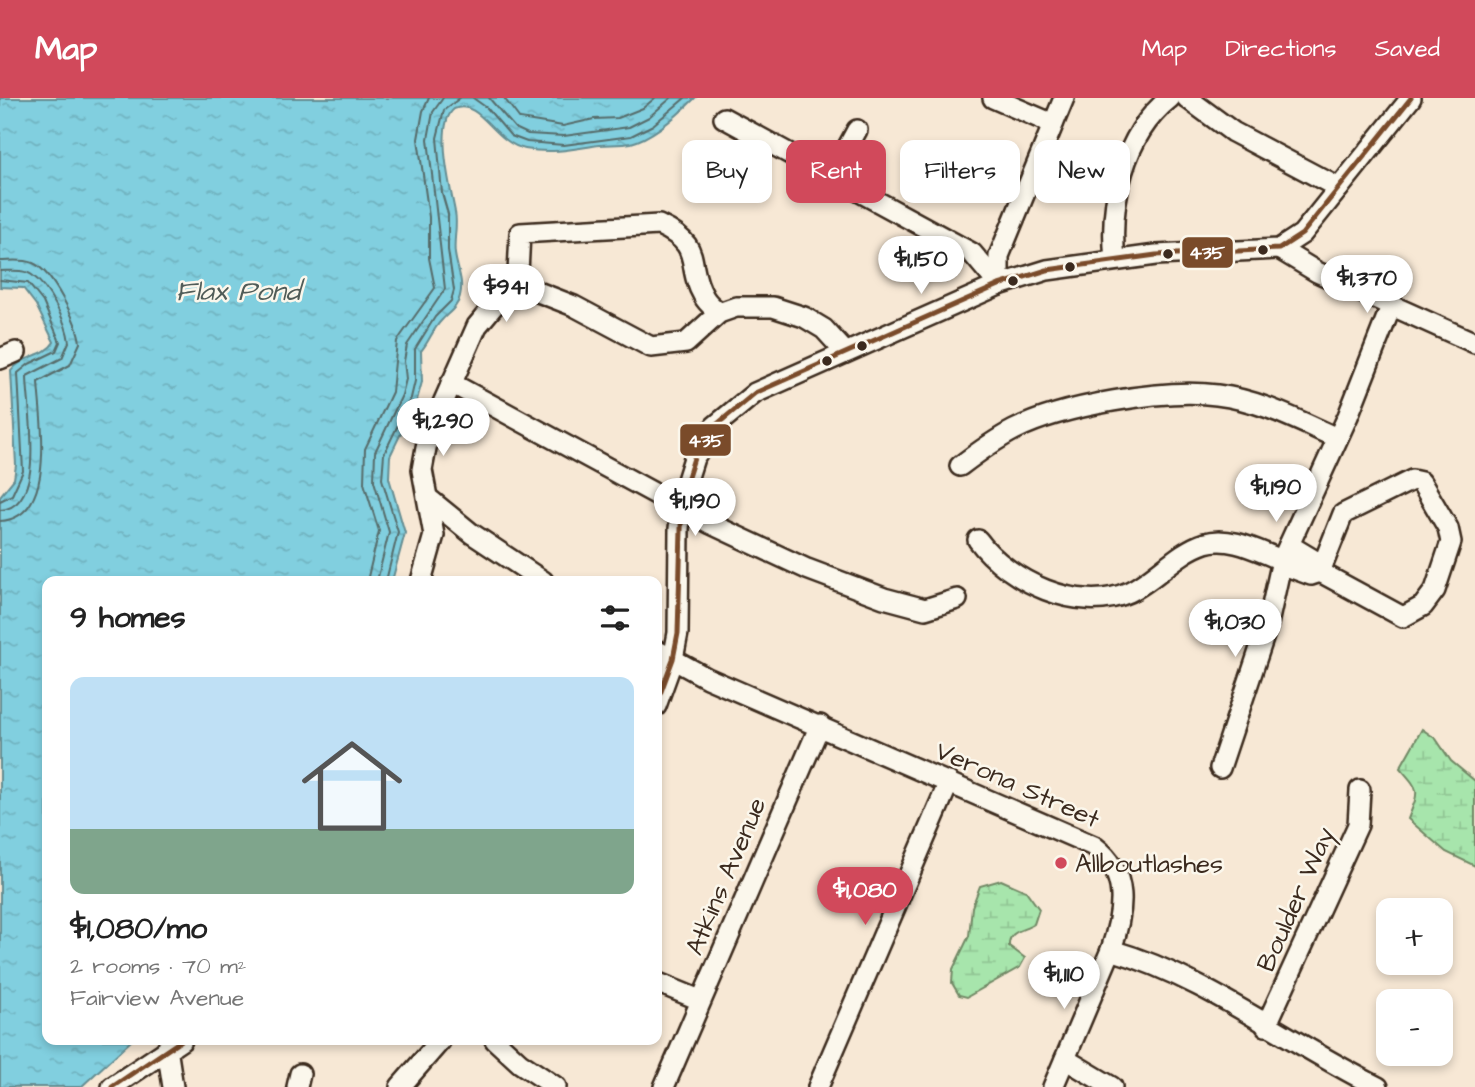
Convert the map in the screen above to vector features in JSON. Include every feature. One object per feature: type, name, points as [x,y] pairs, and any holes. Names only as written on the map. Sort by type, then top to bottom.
[{"type":"street","points":[[993,98],[1053,124]]},
{"type":"street","points":[[999,285],[999,256],[1064,98]]},
{"type":"street","points":[[1115,260],[1112,226],[1123,171],[1152,114],[1170,98]]},
{"type":"street","points":[[1187,98],[1210,105],[1233,131],[1339,188]]},
{"type":"street","points":[[665,655],[679,622],[681,508],[694,458],[715,426],[755,393],[999,285],[1047,270],[1115,260],[1279,249],[1302,234],[1411,98]]},
{"type":"street","points":[[724,118],[786,151]]},
{"type":"street","points":[[852,140],[857,130]]},
{"type":"street","points":[[881,203],[972,253],[999,285]]},
{"type":"street","points":[[517,293],[520,233],[659,225],[679,234],[694,258],[704,298],[719,313]]},
{"type":"street","points":[[1279,249],[1317,272],[1475,343]]},
{"type":"street","points":[[422,576],[433,541],[423,457],[451,383],[477,326],[502,296],[533,290],[574,306],[651,347],[686,343],[719,313],[736,307],[773,307],[804,317],[824,329],[845,352]]},
{"type":"street","points":[[1220,768],[1268,624],[1284,556],[1337,438],[1392,304]]},
{"type":"street","points":[[451,383],[681,508],[807,569],[884,598],[925,609],[957,599]]},
{"type":"street","points":[[960,466],[1014,430],[1045,418],[1148,397],[1216,395],[1253,402],[1337,438]]},
{"type":"street","points":[[978,540],[990,556],[1011,571],[1049,590],[1086,601],[1128,593],[1206,542],[1233,542],[1284,556],[1311,575],[1320,572],[1404,617],[1423,606],[1435,590],[1451,542],[1448,528],[1421,482],[1412,480],[1343,514],[1320,572]]},
{"type":"street","points":[[428,498],[471,533],[536,576]]},
{"type":"street","points":[[433,541],[453,532],[471,533]]},
{"type":"street","name":"Verona Street","points":[[665,655],[707,678],[1094,846],[1105,854],[1117,874],[1123,896],[1121,920],[1053,1087]]},
{"type":"street","name":"Atkins Avenue","points":[[664,1087],[820,725]]},
{"type":"street","points":[[818,1087],[949,782]]},
{"type":"street","name":"Boulder Way","points":[[1266,1026],[1358,825],[1360,790]]},
{"type":"street","points":[[1111,950],[1182,975],[1266,1026],[1378,1087]]},
{"type":"street","points":[[662,984],[700,1000]]},
{"type":"street","points":[[112,1087],[173,1045]]},
{"type":"street","points":[[173,1087],[174,1045]]},
{"type":"street","points":[[400,1087],[437,1045]]},
{"type":"street","points":[[500,1045],[520,1063],[556,1087]]},
{"type":"street","points":[[1065,1059],[1112,1087]]},
{"type":"green space","points":[[1422,729],[1436,739],[1451,761],[1475,781],[1475,866],[1446,852],[1408,819],[1416,791],[1400,768]]},
{"type":"green space","points":[[1001,880],[1026,891],[1039,909],[1034,924],[1014,934],[1009,941],[1009,946],[1025,958],[1020,967],[967,997],[959,995],[952,983],[953,969],[969,936],[972,907],[980,886]]},
{"type":"water","name":"Flax Pond","points":[[0,98],[695,98],[665,125],[640,140],[627,144],[563,150],[544,151],[514,145],[504,139],[480,115],[463,107],[454,109],[448,117],[444,143],[456,217],[455,249],[461,291],[457,303],[438,324],[421,351],[422,382],[417,400],[390,456],[389,478],[405,533],[393,576],[42,576],[42,1045],[127,1045],[81,1087],[0,1087],[0,496],[14,479],[16,465],[11,371],[21,362],[45,351],[54,342],[36,305],[23,288],[0,287]]},
{"type":"transit line","name":"435","points":[[662,689],[673,659],[678,633],[682,496],[694,458],[715,426],[755,393],[999,285],[1047,270],[1156,255],[1279,249],[1302,234],[1411,98]]},
{"type":"transit line","name":"435","points":[[112,1087],[175,1045]]},
{"type":"place","name":"Allboutlashes","points":[[1061,863]]}]
